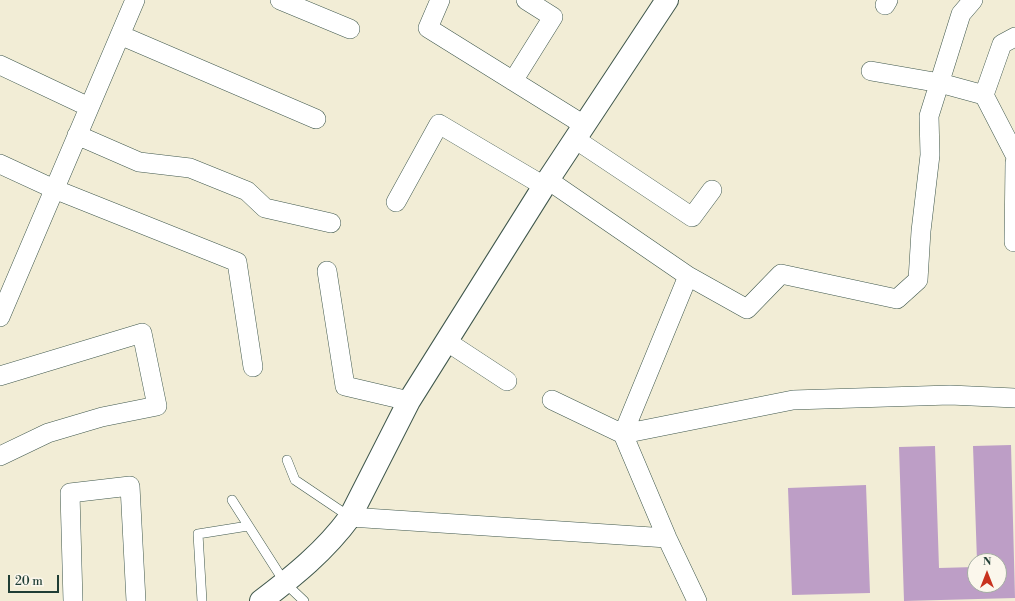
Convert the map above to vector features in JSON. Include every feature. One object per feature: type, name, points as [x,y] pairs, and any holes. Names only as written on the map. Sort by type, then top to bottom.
[{"type":"street","points":[[0,317],[135,0]]},
{"type":"street","points":[[280,0],[350,29]]},
{"type":"street","points":[[440,0],[428,28],[513,81],[692,217],[712,190]]},
{"type":"street","points":[[513,81],[553,17],[526,0]]},
{"type":"street","points":[[261,601],[285,583],[324,549],[350,517],[408,401],[546,183],[667,0]]},
{"type":"street","points":[[396,202],[439,124],[546,183],[688,276],[747,309],[781,274],[898,299],[918,280],[921,230],[930,155],[929,116],[961,14],[973,0]]},
{"type":"street","points":[[120,35],[316,118]]},
{"type":"street","points":[[1015,37],[1002,44],[984,95],[1015,155]]},
{"type":"street","points":[[0,65],[89,108]]},
{"type":"street","points":[[871,71],[940,83],[984,95]]},
{"type":"street","points":[[77,135],[139,162],[190,168],[247,191],[265,208],[331,223]]},
{"type":"street","points":[[1015,162],[1015,242]]},
{"type":"street","points":[[0,164],[54,189],[237,262],[253,367]]},
{"type":"street","points":[[327,271],[345,386],[408,401]]},
{"type":"street","points":[[688,276],[623,434],[667,538],[697,601]]},
{"type":"street","points":[[0,376],[142,333],[157,406],[102,417],[48,433],[0,456]]},
{"type":"street","points":[[446,341],[507,381]]},
{"type":"street","points":[[552,400],[623,434],[794,400],[950,395],[1015,398]]},
{"type":"street","points":[[73,601],[70,493],[130,486],[136,601]]},
{"type":"street","points":[[350,517],[667,538]]},
{"type":"lane","points":[[287,460],[295,480],[350,517]]},
{"type":"lane","points":[[232,500],[285,583],[304,601]]},
{"type":"lane","points":[[202,601],[198,534],[248,526]]},
{"type":"building","points":[[1011,445],[1015,598],[904,601],[899,447],[935,446],[939,568],[967,567],[967,593],[1007,593],[1007,553],[977,553],[973,446]]},
{"type":"building","points":[[866,485],[870,593],[792,595],[788,488]]}]
